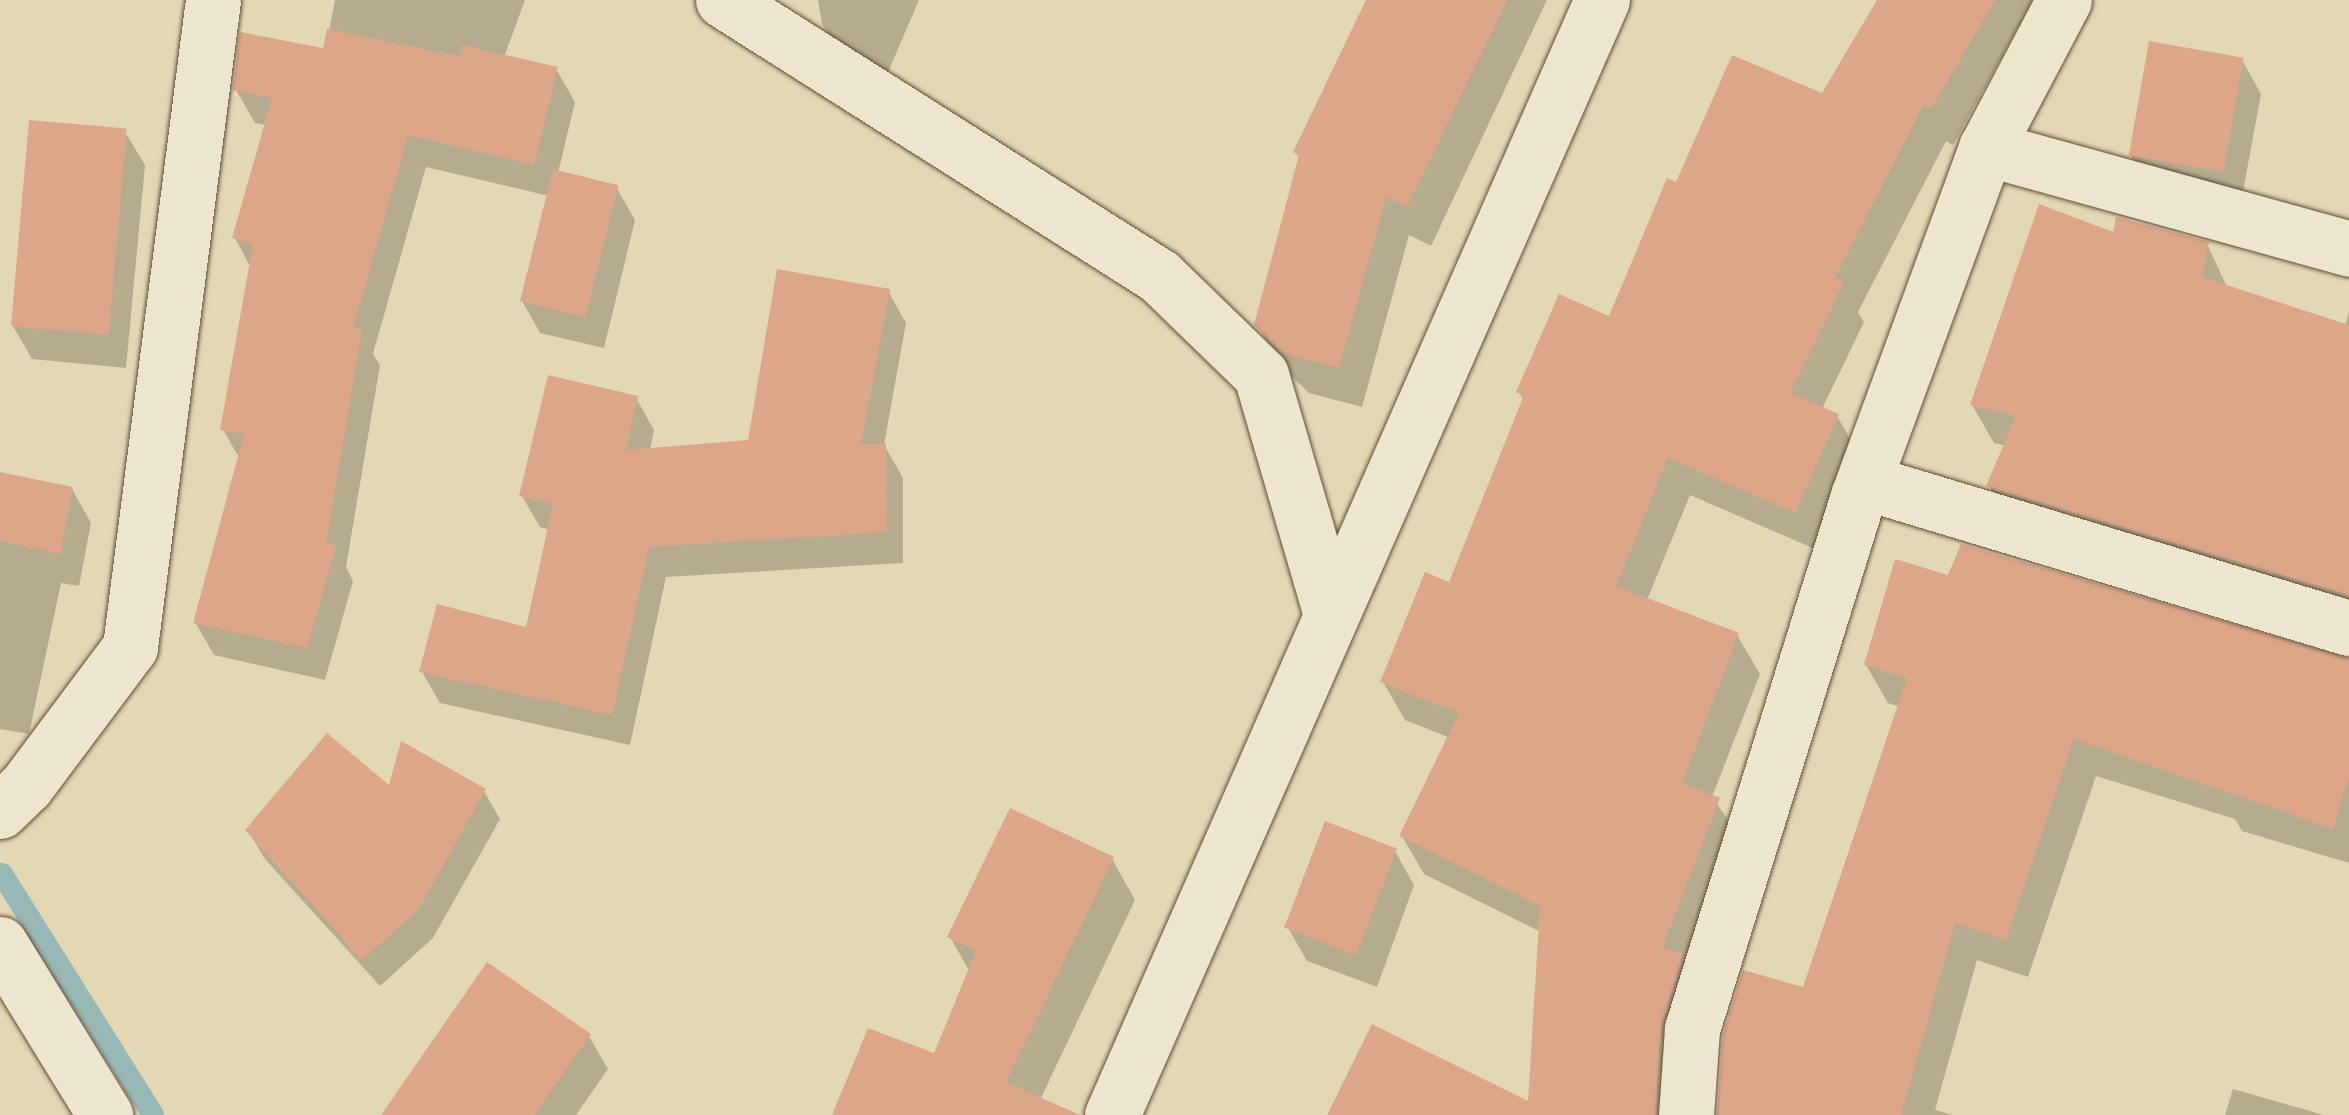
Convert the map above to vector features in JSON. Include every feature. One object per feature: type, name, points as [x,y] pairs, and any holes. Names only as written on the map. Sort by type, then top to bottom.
[{"type":"street","points":[[0,811],[26,786],[130,647],[213,0]]},
{"type":"street","points":[[723,0],[1159,276],[1261,375],[1332,615]]},
{"type":"street","points":[[1112,1115],[1602,0]]},
{"type":"street","points":[[1686,1115],[1692,1029],[1865,482],[1986,148],[2064,0]]},
{"type":"street","points":[[1986,148],[2349,249]]},
{"type":"street","points":[[1865,482],[2349,628]]},
{"type":"street","points":[[0,944],[105,1115]]},
{"type":"building","points":[[1366,0],[1507,0],[1407,207],[1386,197],[1339,368],[1283,353],[1254,325],[1299,155],[1293,152]]},
{"type":"building","points":[[1877,0],[1995,0],[1931,109],[1924,104],[1835,278],[1844,282],[1790,393],[1839,414],[1795,513],[1668,458],[1616,586],[1739,633],[1682,783],[1720,798],[1662,948],[1683,954],[1661,1026],[1655,1115],[1327,1115],[1372,1024],[1528,1101],[1540,906],[1399,836],[1459,713],[1380,682],[1425,572],[1449,582],[1524,395],[1516,392],[1559,294],[1609,316],[1667,178],[1676,182],[1732,55],[1822,93]]},
{"type":"building","points":[[327,29],[459,56],[462,45],[558,67],[534,165],[408,135],[353,328],[362,330],[326,543],[336,546],[307,648],[193,623],[244,434],[220,430],[253,244],[232,238],[272,98],[233,90],[240,32],[323,48]]},
{"type":"building","points":[[2149,41],[2244,58],[2223,172],[2129,155]]},
{"type":"building","points":[[29,120],[127,129],[109,335],[11,326]]},
{"type":"building","points":[[553,169],[618,185],[585,317],[520,301]]},
{"type":"building","points":[[2039,204],[2113,232],[2116,217],[2209,242],[2202,277],[2349,325],[2349,595],[1986,486],[2016,416],[1970,405]]},
{"type":"building","points":[[777,269],[890,289],[861,444],[886,444],[887,532],[649,547],[612,715],[419,672],[437,604],[526,627],[553,504],[519,496],[548,375],[638,396],[626,450],[748,440]]},
{"type":"building","points":[[0,472],[73,487],[60,554],[0,541]]},
{"type":"building","points":[[1961,544],[2349,658],[2349,776],[2333,829],[2074,739],[2006,940],[1955,923],[1901,1115],[1717,1115],[1723,1035],[1743,970],[1803,987],[1907,678],[1864,665],[1895,559],[1948,575]]},
{"type":"building","points":[[327,733],[389,785],[401,741],[486,789],[418,910],[362,960],[245,830]]},
{"type":"building","points":[[1010,808],[1114,857],[1006,1082],[1080,1115],[832,1115],[868,1028],[934,1053],[976,951],[947,937]]},
{"type":"building","points":[[1325,821],[1397,849],[1356,955],[1284,927]]},
{"type":"building","points":[[487,962],[591,1034],[534,1115],[381,1115]]},
{"type":"waterway","points":[[2,874],[153,1115]]}]
